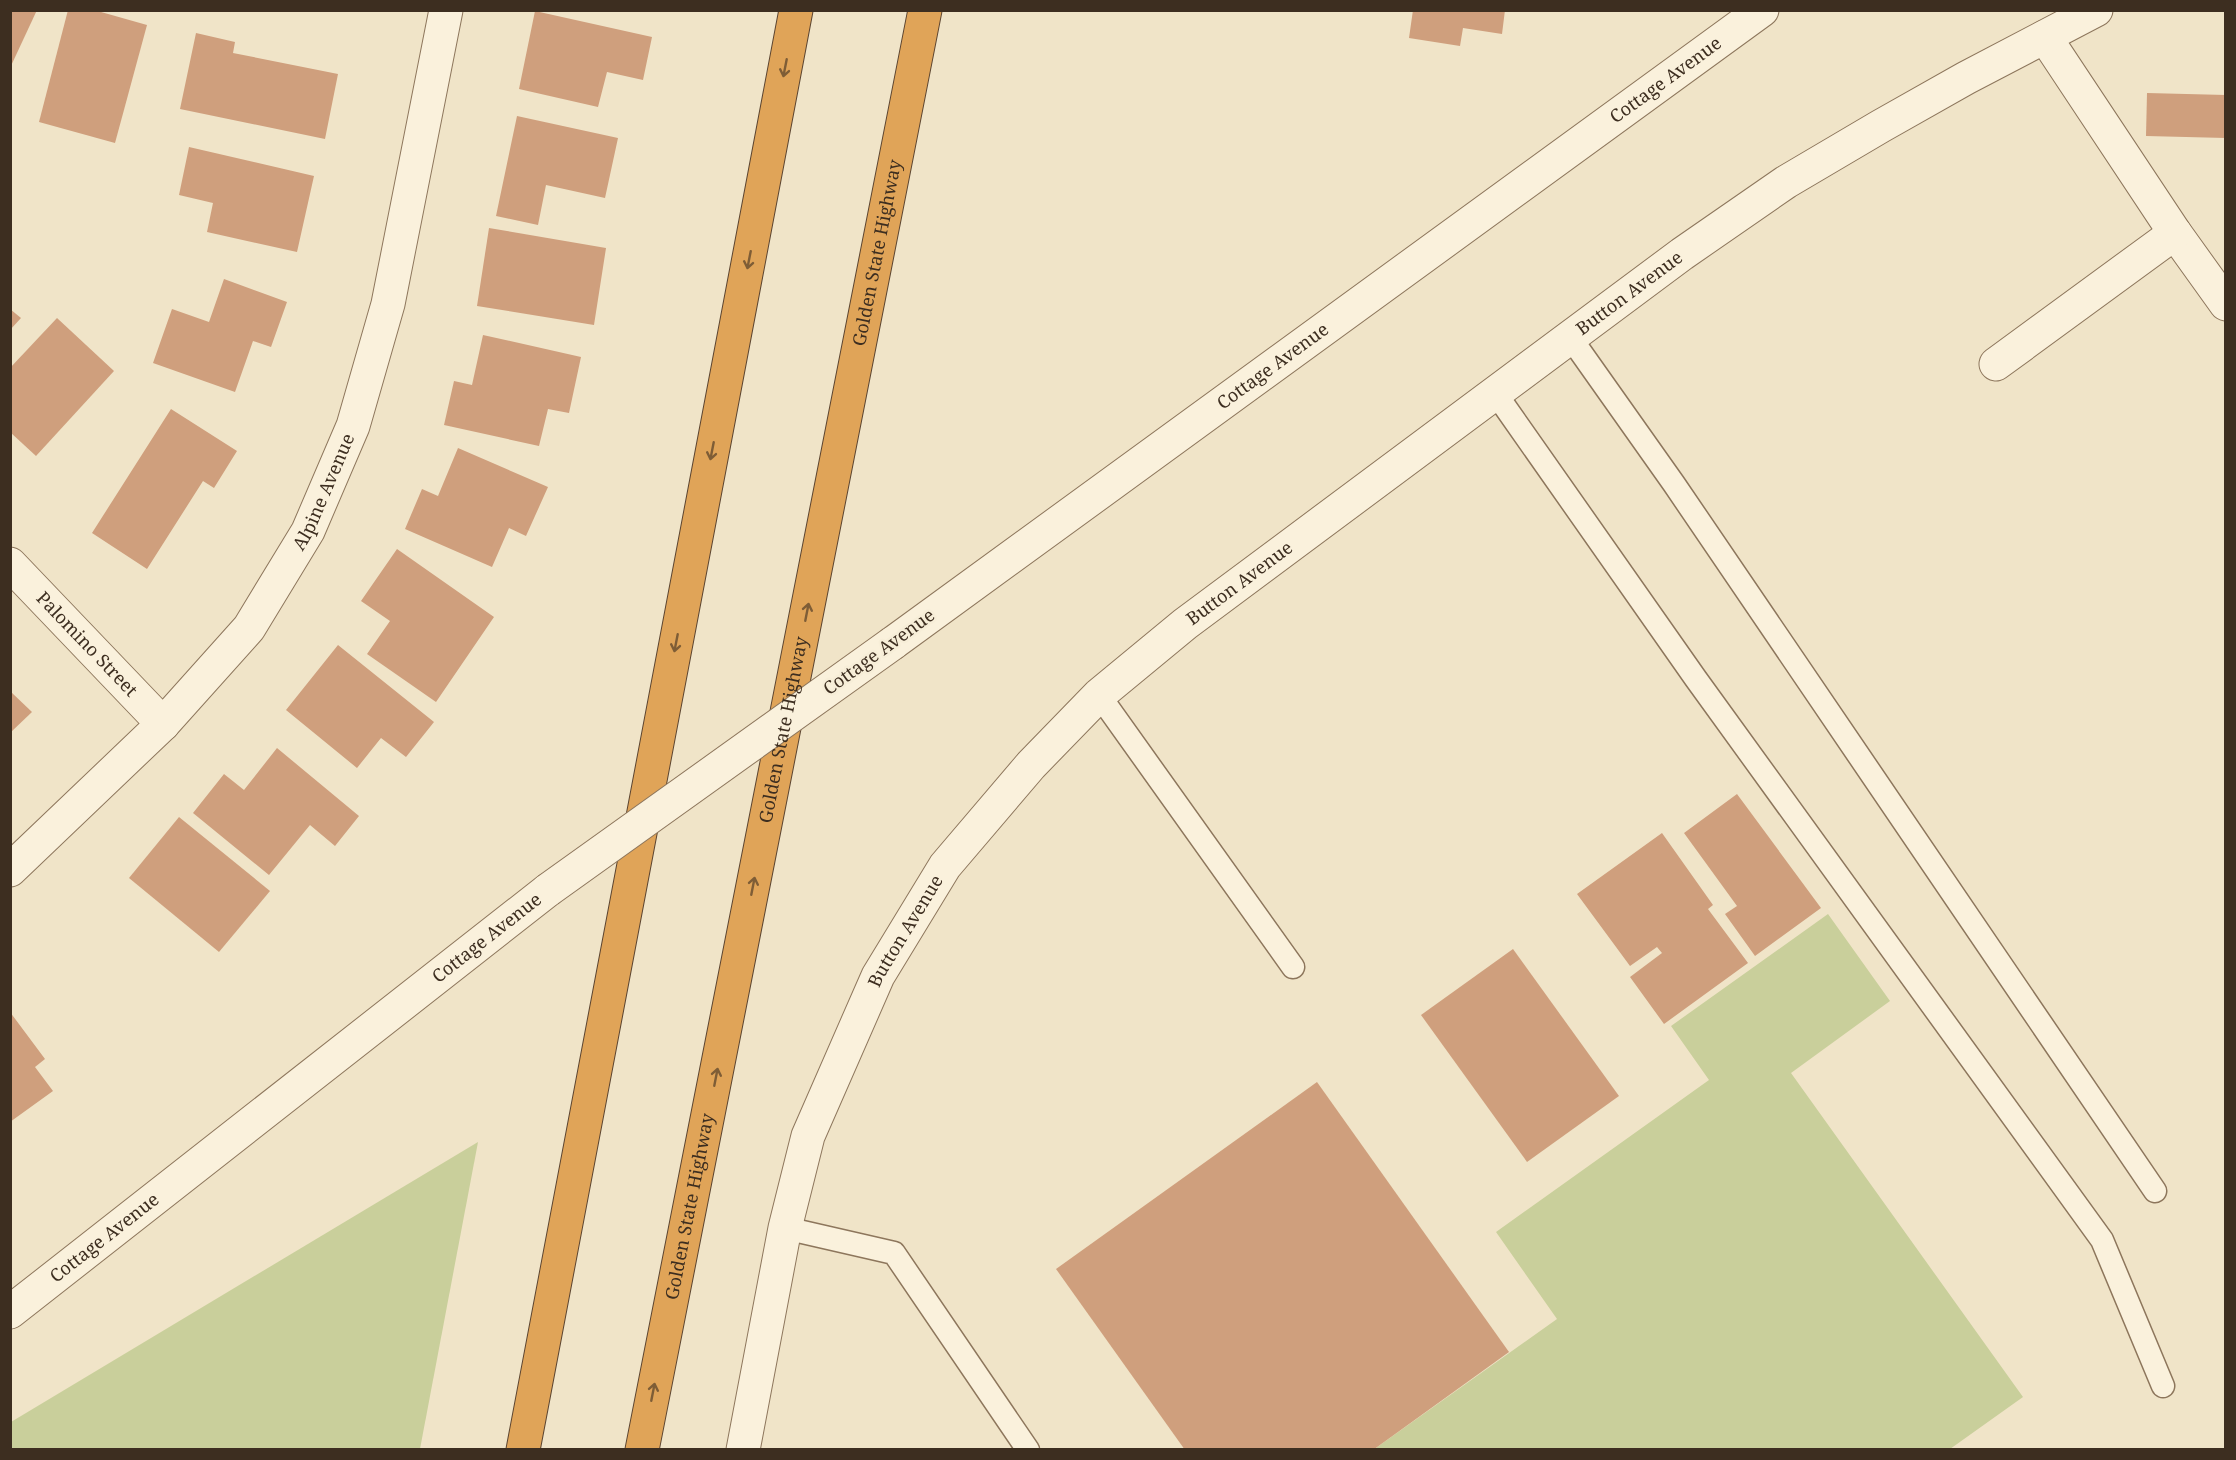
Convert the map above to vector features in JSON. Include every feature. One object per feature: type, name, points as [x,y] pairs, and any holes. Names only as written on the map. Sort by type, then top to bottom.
[{"type":"highway","points":[[523,1449],[796,10]]},
{"type":"highway","name":"Golden State Highway","points":[[642,1449],[925,10]]},
{"type":"street","name":"Alpine Avenue","points":[[10,870],[163,724],[249,628],[308,531],[353,426],[388,304],[446,10]]},
{"type":"street","name":"Cottage Avenue","points":[[10,1312],[548,890],[893,643],[1762,10]]},
{"type":"street","name":"Button Avenue","points":[[743,1449],[785,1228],[808,1136],[878,976],[945,866],[1031,765],[1099,695],[1185,624],[1682,254],[1786,182],[1947,88],[2096,10]]},
{"type":"street","points":[[2045,37],[2175,233],[2226,304]]},
{"type":"street","points":[[1996,364],[2175,233]]},
{"type":"street","name":"Palomino Street","points":[[10,564],[163,724]]},
{"type":"lane","points":[[1570,337],[1674,484],[2156,1191]]},
{"type":"lane","points":[[1496,394],[1696,679],[2102,1240],[2163,1386]]},
{"type":"lane","points":[[1099,695],[1293,967]]},
{"type":"lane","points":[[785,1228],[894,1253],[1028,1449]]},
{"type":"green space","points":[[1828,914],[1890,1001],[1791,1073],[2023,1397],[1950,1449],[1373,1450],[1557,1319],[1496,1232],[1709,1080],[1671,1026]]},
{"type":"green space","points":[[478,1142],[420,1449],[11,1449],[11,1422]]},
{"type":"building","points":[[10,10],[37,10],[10,68]]},
{"type":"building","points":[[68,10],[94,10],[147,25],[115,143],[39,122]]},
{"type":"building","points":[[1413,10],[1505,10],[1502,34],[1463,28],[1460,46],[1409,38]]},
{"type":"building","points":[[535,11],[652,37],[643,80],[607,72],[598,107],[519,89]]},
{"type":"building","points":[[196,33],[235,42],[233,53],[338,74],[325,139],[180,109]]},
{"type":"building","points":[[2147,93],[2226,95],[2226,138],[2146,136]]},
{"type":"building","points":[[517,116],[618,138],[605,198],[546,185],[538,225],[496,216]]},
{"type":"building","points":[[189,147],[314,176],[297,252],[207,232],[213,203],[179,195]]},
{"type":"building","points":[[489,228],[606,248],[594,325],[477,306]]},
{"type":"building","points":[[224,279],[287,302],[271,347],[253,341],[235,392],[153,363],[172,309],[209,322]]},
{"type":"building","points":[[10,309],[21,318],[10,330]]},
{"type":"building","points":[[57,318],[114,371],[36,456],[10,432],[10,368]]},
{"type":"building","points":[[483,335],[581,357],[569,413],[548,409],[539,446],[444,425],[454,381],[472,385]]},
{"type":"building","points":[[171,409],[237,451],[214,488],[203,481],[147,569],[92,533]]},
{"type":"building","points":[[458,448],[548,487],[526,536],[509,528],[492,567],[405,529],[422,489],[438,496]]},
{"type":"building","points":[[397,549],[494,617],[436,702],[367,654],[390,621],[361,601]]},
{"type":"building","points":[[338,645],[434,722],[406,757],[381,738],[357,768],[286,710]]},
{"type":"building","points":[[10,691],[32,712],[10,733]]},
{"type":"building","points":[[277,748],[359,816],[335,846],[310,825],[269,875],[193,813],[224,774],[244,790]]},
{"type":"building","points":[[1737,794],[1821,908],[1755,956],[1725,914],[1737,906],[1684,833]]},
{"type":"building","points":[[179,817],[270,891],[219,952],[129,878]]},
{"type":"building","points":[[1662,833],[1713,905],[1708,909],[1748,963],[1664,1024],[1630,977],[1662,953],[1657,947],[1630,966],[1577,894]]},
{"type":"building","points":[[1513,949],[1619,1096],[1527,1162],[1421,1015]]},
{"type":"building","points":[[10,1012],[45,1059],[35,1067],[53,1091],[10,1122]]},
{"type":"building","points":[[1317,1082],[1509,1352],[1373,1450],[1185,1450],[1056,1269]]}]
